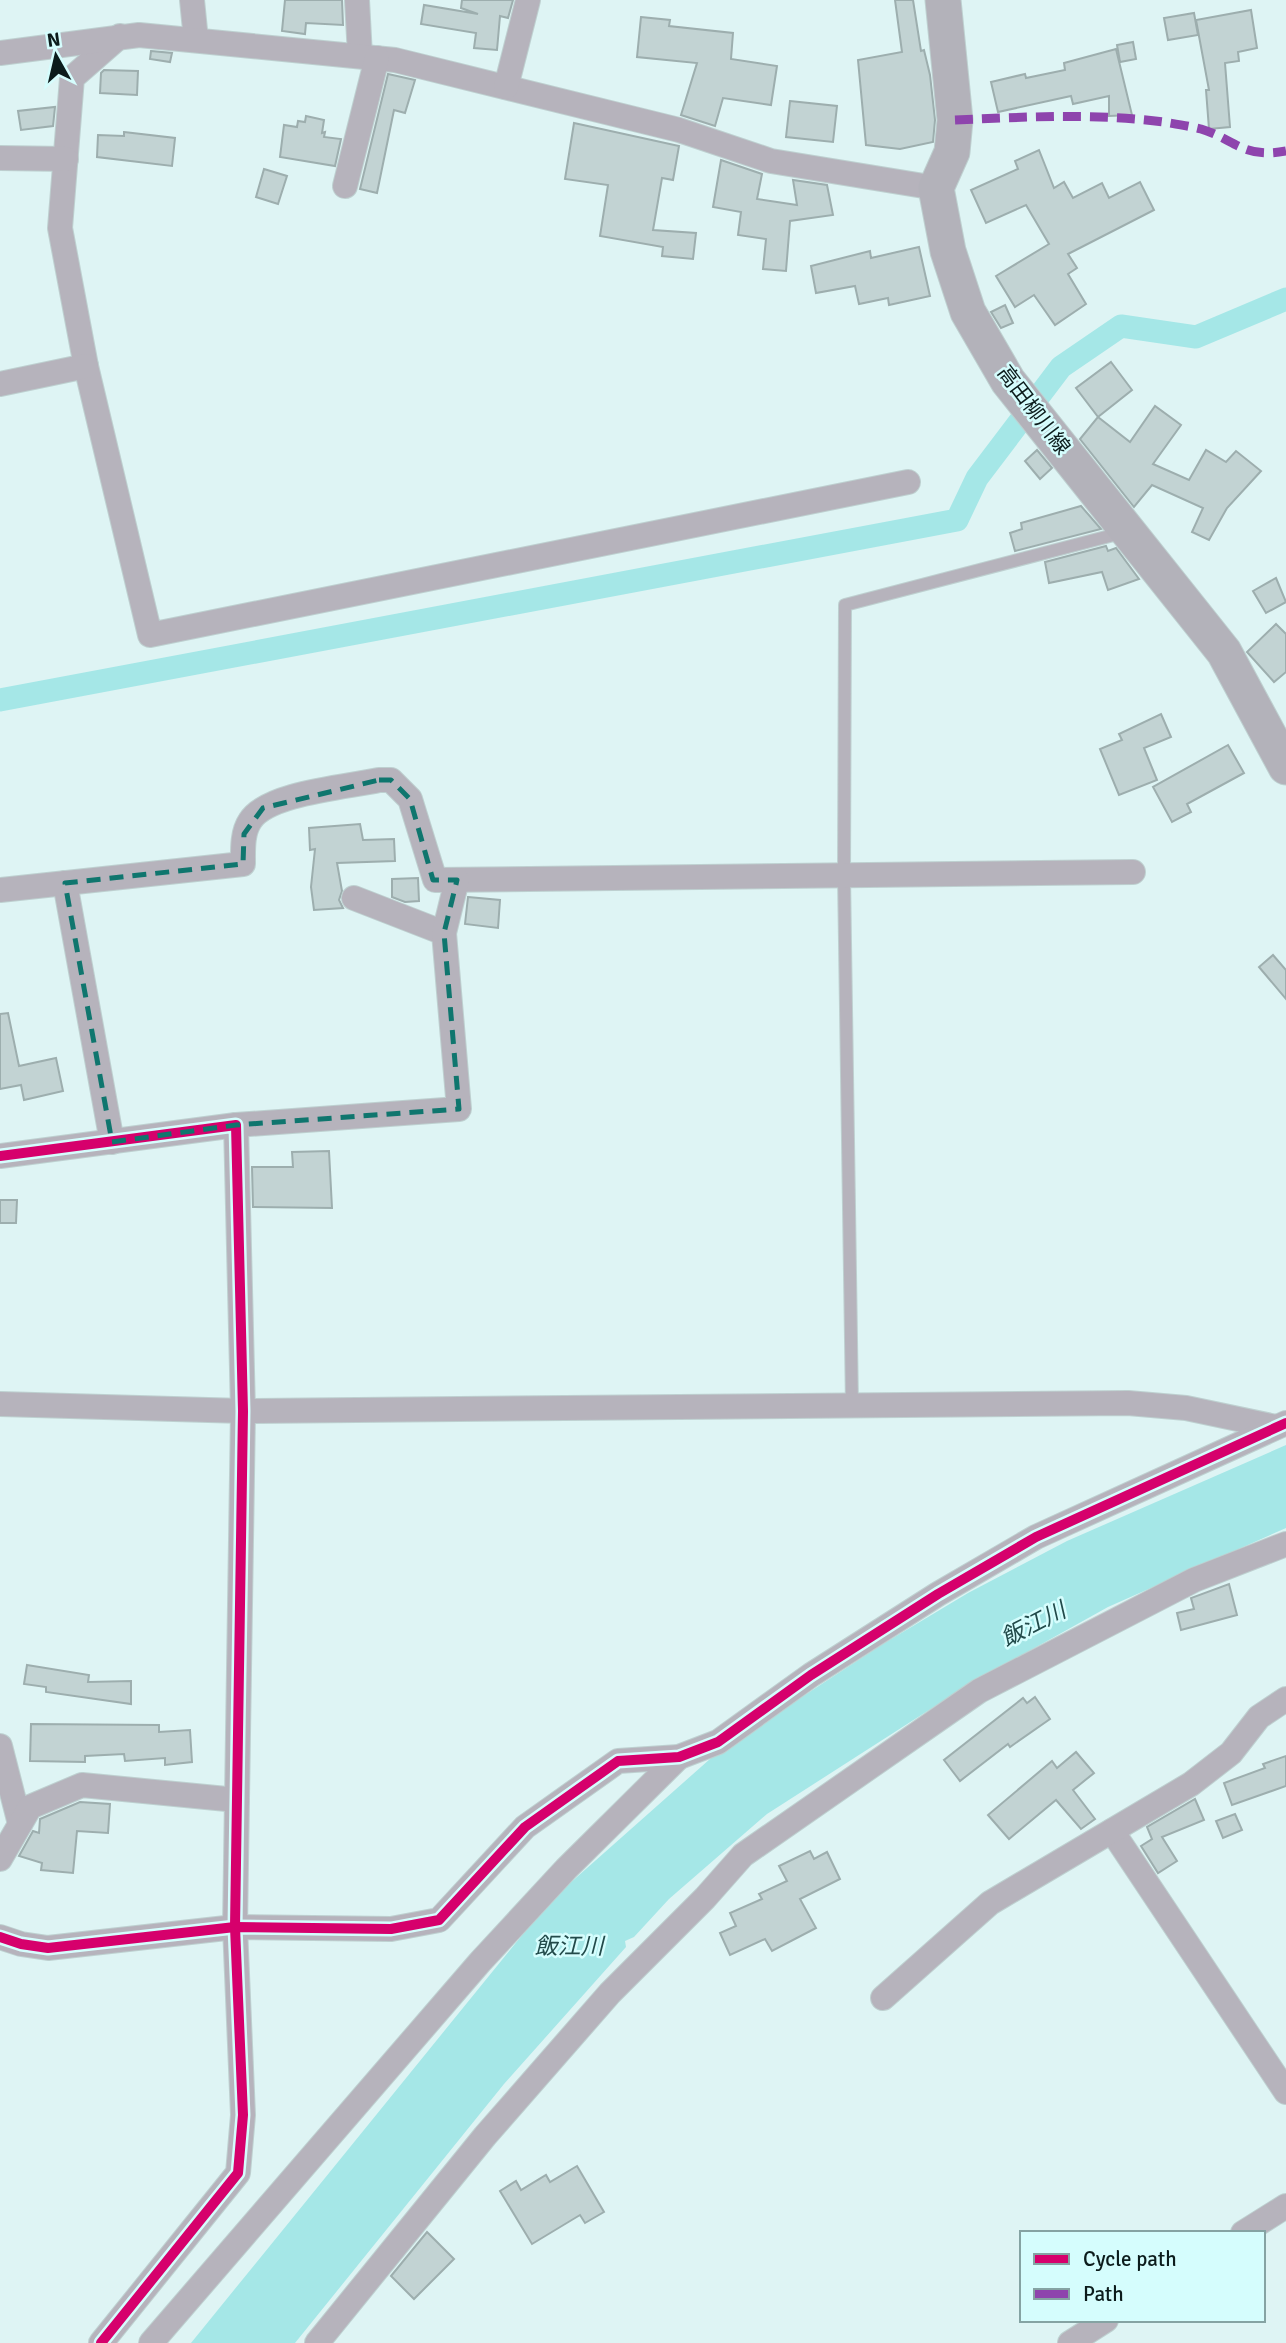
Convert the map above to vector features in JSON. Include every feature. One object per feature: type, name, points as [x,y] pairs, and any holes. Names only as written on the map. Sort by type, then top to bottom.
[{"type":"main road","points":[[936,188],[952,152],[955,120],[943,0]]},
{"type":"main road","name":"高田柳川線","points":[[936,188],[948,251],[968,312],[1008,381],[1224,652],[1286,767]]},
{"type":"street","points":[[192,0],[196,40]]},
{"type":"street","points":[[345,186],[369,57],[357,0]]},
{"type":"street","points":[[506,87],[528,0]]},
{"type":"street","points":[[120,36],[72,78],[60,228],[86,366],[150,635],[908,482]]},
{"type":"street","points":[[0,53],[120,36],[196,40],[369,57],[506,87],[680,130],[771,161],[936,188]]},
{"type":"street","points":[[0,158],[66,159]]},
{"type":"street","points":[[0,384],[86,366]]},
{"type":"street","points":[[0,890],[243,864],[244,834],[250,820],[263,808],[281,800],[379,780],[391,780],[410,799],[435,880],[1133,872]]},
{"type":"street","points":[[0,1156],[236,1125],[459,1109],[444,933],[457,880]]},
{"type":"street","points":[[65,883],[112,1142]]},
{"type":"street","points":[[354,898],[444,933]]},
{"type":"street","points":[[101,2343],[238,2173],[243,2115],[235,1927],[243,1411],[236,1125]]},
{"type":"street","points":[[0,1404],[243,1411],[1128,1403],[1186,1408],[1281,1425]]},
{"type":"street","points":[[0,1937],[47,1948],[235,1927],[391,1929],[439,1920],[525,1827],[618,1761],[679,1757],[718,1742],[821,1668],[937,1594],[1036,1537],[1281,1425]]},
{"type":"street","points":[[317,2343],[485,2136],[610,1993],[705,1898],[743,1854],[979,1691],[1194,1580],[1286,1544]]},
{"type":"street","points":[[883,1998],[990,1903],[1191,1784],[1231,1753],[1259,1717],[1286,1699]]},
{"type":"street","points":[[0,1746],[20,1824]]},
{"type":"street","points":[[151,2343],[480,1962],[566,1869],[679,1757]]},
{"type":"street","points":[[0,1859],[30,1807],[82,1785],[237,1800]]},
{"type":"street","points":[[1112,1830],[1286,2092]]},
{"type":"street","points":[[1246,2231],[1286,2206]]},
{"type":"street","points":[[1070,2343],[1103,2322]]},
{"type":"lane","points":[[852,1406],[844,876],[845,605],[1128,531]]},
{"type":"highlighted area","points":[[379,780],[391,780],[410,799],[433,880],[457,880],[444,933],[459,1109],[236,1125],[112,1142],[65,883],[243,864],[244,834],[263,808]]},
{"type":"water","name":"飯江川","points":[[1286,1445],[1286,1528],[1108,1607],[968,1685],[767,1814],[669,1899],[634,1937],[625,1941],[626,1947],[504,2084],[295,2343],[191,2343],[540,1913],[719,1751],[883,1644],[968,1593],[1067,1541]]},
{"type":"building","points":[[285,0],[342,0],[343,25],[306,23],[305,34],[282,31]]},
{"type":"building","points":[[462,0],[513,0],[508,18],[500,16],[497,50],[474,48],[476,33],[421,24],[424,5],[478,14],[461,8]]},
{"type":"building","points":[[895,0],[913,0],[921,51],[924,50],[930,75],[935,120],[933,142],[900,149],[866,145],[858,60],[902,52]]},
{"type":"building","points":[[1251,10],[1257,48],[1238,52],[1239,61],[1225,63],[1230,127],[1209,129],[1206,90],[1209,90],[1196,20]]},
{"type":"building","points":[[1194,13],[1198,35],[1168,40],[1164,18]]},
{"type":"building","points":[[641,17],[670,20],[669,26],[733,33],[731,59],[777,66],[771,105],[723,98],[715,126],[681,115],[697,63],[637,57]]},
{"type":"building","points":[[1133,42],[1136,59],[1120,62],[1117,45]]},
{"type":"building","points":[[1116,49],[1132,115],[1109,116],[1109,96],[1073,104],[1071,96],[998,112],[991,82],[1025,74],[1026,78],[1065,70],[1064,63]]},
{"type":"building","points":[[151,51],[172,53],[170,62],[150,59]]},
{"type":"building","points":[[104,70],[138,71],[137,95],[100,93],[101,73]]},
{"type":"building","points":[[388,74],[415,80],[405,113],[394,110],[377,193],[360,189]]},
{"type":"building","points":[[790,101],[837,106],[833,142],[786,137]]},
{"type":"building","points":[[55,107],[53,126],[21,130],[18,111]]},
{"type":"building","points":[[306,116],[324,120],[324,137],[341,139],[335,166],[280,157],[284,125],[297,127],[298,121],[305,122]]},
{"type":"building","points":[[574,123],[679,146],[673,180],[662,178],[653,230],[696,233],[693,259],[662,256],[663,247],[600,236],[608,185],[565,179]]},
{"type":"building","points":[[124,132],[175,138],[172,166],[97,157],[98,135],[124,136]]},
{"type":"building","points":[[1039,150],[1054,188],[1064,182],[1073,198],[1102,183],[1109,198],[1140,182],[1154,210],[1068,254],[1077,268],[1068,274],[1086,304],[1055,325],[1034,295],[1015,307],[996,276],[1049,244],[1026,205],[986,223],[971,190],[1018,169],[1015,161]]},
{"type":"building","points":[[721,160],[762,174],[757,199],[797,205],[793,180],[827,185],[833,215],[790,221],[786,271],[763,269],[766,239],[738,235],[741,212],[713,207]]},
{"type":"building","points":[[264,169],[287,176],[278,204],[256,197]]},
{"type":"building","points":[[919,247],[930,296],[889,305],[888,298],[859,304],[855,286],[816,293],[811,266],[870,251],[871,258]]},
{"type":"building","points":[[1005,305],[1013,323],[1001,328],[991,312]]},
{"type":"building","points":[[1111,362],[1132,390],[1098,417],[1076,388]]},
{"type":"building","points":[[1155,406],[1181,425],[1153,464],[1189,480],[1206,450],[1226,462],[1236,451],[1261,471],[1227,508],[1209,540],[1192,532],[1203,508],[1152,485],[1134,507],[1080,439],[1098,417],[1130,442]]},
{"type":"building","points":[[1037,450],[1052,468],[1040,479],[1025,461]]},
{"type":"building","points":[[1081,506],[1101,529],[1015,551],[1010,533],[1022,529],[1021,523]]},
{"type":"building","points":[[1106,546],[1108,551],[1116,548],[1139,579],[1108,590],[1102,572],[1049,583],[1045,562]]},
{"type":"building","points":[[1276,578],[1286,602],[1266,613],[1253,591]]},
{"type":"building","points":[[1276,624],[1286,634],[1286,672],[1274,682],[1247,652]]},
{"type":"building","points":[[1161,714],[1171,737],[1144,748],[1157,780],[1119,795],[1100,749],[1122,740],[1119,734]]},
{"type":"building","points":[[1228,745],[1244,773],[1187,804],[1191,812],[1172,822],[1153,787]]},
{"type":"building","points":[[360,824],[363,840],[394,839],[395,861],[337,863],[342,891],[339,900],[343,908],[314,910],[311,887],[315,849],[310,850],[309,828]]},
{"type":"building","points":[[418,878],[419,901],[405,902],[392,897],[392,879]]},
{"type":"building","points":[[468,897],[500,900],[498,928],[465,924]]},
{"type":"building","points":[[1273,955],[1286,970],[1286,999],[1259,967]]},
{"type":"building","points":[[8,1013],[19,1066],[56,1058],[63,1091],[24,1100],[21,1085],[0,1089],[0,1014]]},
{"type":"building","points":[[329,1151],[332,1208],[253,1207],[252,1167],[293,1167],[292,1152]]},
{"type":"building","points":[[0,1200],[17,1200],[16,1223],[0,1223]]},
{"type":"building","points":[[1229,1584],[1237,1615],[1181,1630],[1177,1613],[1194,1609],[1191,1598]]},
{"type":"building","points":[[27,1665],[89,1675],[88,1682],[131,1681],[131,1704],[46,1692],[46,1687],[24,1684]]},
{"type":"building","points":[[1035,1697],[1050,1719],[1010,1747],[1008,1744],[960,1781],[944,1760],[1023,1698],[1027,1703]]},
{"type":"building","points":[[31,1724],[159,1725],[159,1732],[190,1730],[192,1762],[165,1765],[165,1758],[125,1761],[124,1754],[85,1756],[85,1762],[30,1761]]},
{"type":"building","points":[[1076,1752],[1094,1773],[1073,1790],[1095,1819],[1081,1829],[1056,1800],[1009,1839],[988,1815],[1052,1761],[1057,1768]]},
{"type":"building","points":[[1286,1756],[1286,1786],[1232,1805],[1224,1783],[1265,1768],[1263,1764]]},
{"type":"building","points":[[1195,1799],[1204,1820],[1162,1837],[1177,1861],[1158,1873],[1141,1846],[1152,1839],[1147,1827]]},
{"type":"building","points":[[80,1802],[110,1804],[108,1833],[77,1831],[73,1873],[41,1870],[42,1863],[19,1856],[33,1831],[39,1833],[40,1819]]},
{"type":"building","points":[[1235,1814],[1242,1830],[1223,1838],[1216,1821]]},
{"type":"building","points":[[810,1851],[814,1859],[827,1852],[840,1879],[800,1899],[816,1928],[772,1951],[765,1939],[730,1955],[720,1933],[736,1926],[730,1913],[762,1899],[759,1894],[787,1881],[779,1866]]},
{"type":"building","points":[[577,2166],[604,2212],[585,2223],[580,2215],[532,2244],[500,2191],[516,2181],[521,2190],[546,2175],[550,2182]]},
{"type":"building","points":[[427,2232],[454,2259],[414,2299],[391,2276]]},
{"type":"waterway","points":[[0,700],[957,520],[977,478],[1061,367],[1121,326],[1196,337],[1286,299]]},
{"type":"marked path","points":[[955,120],[1059,116],[1138,119],[1201,129],[1249,150],[1271,153],[1286,151]]},
{"type":"cycle path","points":[[0,1156],[236,1125],[243,1411],[235,1927],[243,2115],[238,2173],[101,2343]]},
{"type":"cycle path","points":[[0,1937],[21,1944],[48,1948],[235,1927],[391,1929],[439,1920],[525,1827],[618,1761],[679,1757],[718,1742],[811,1675],[938,1594],[1036,1537],[1286,1423]]}]
